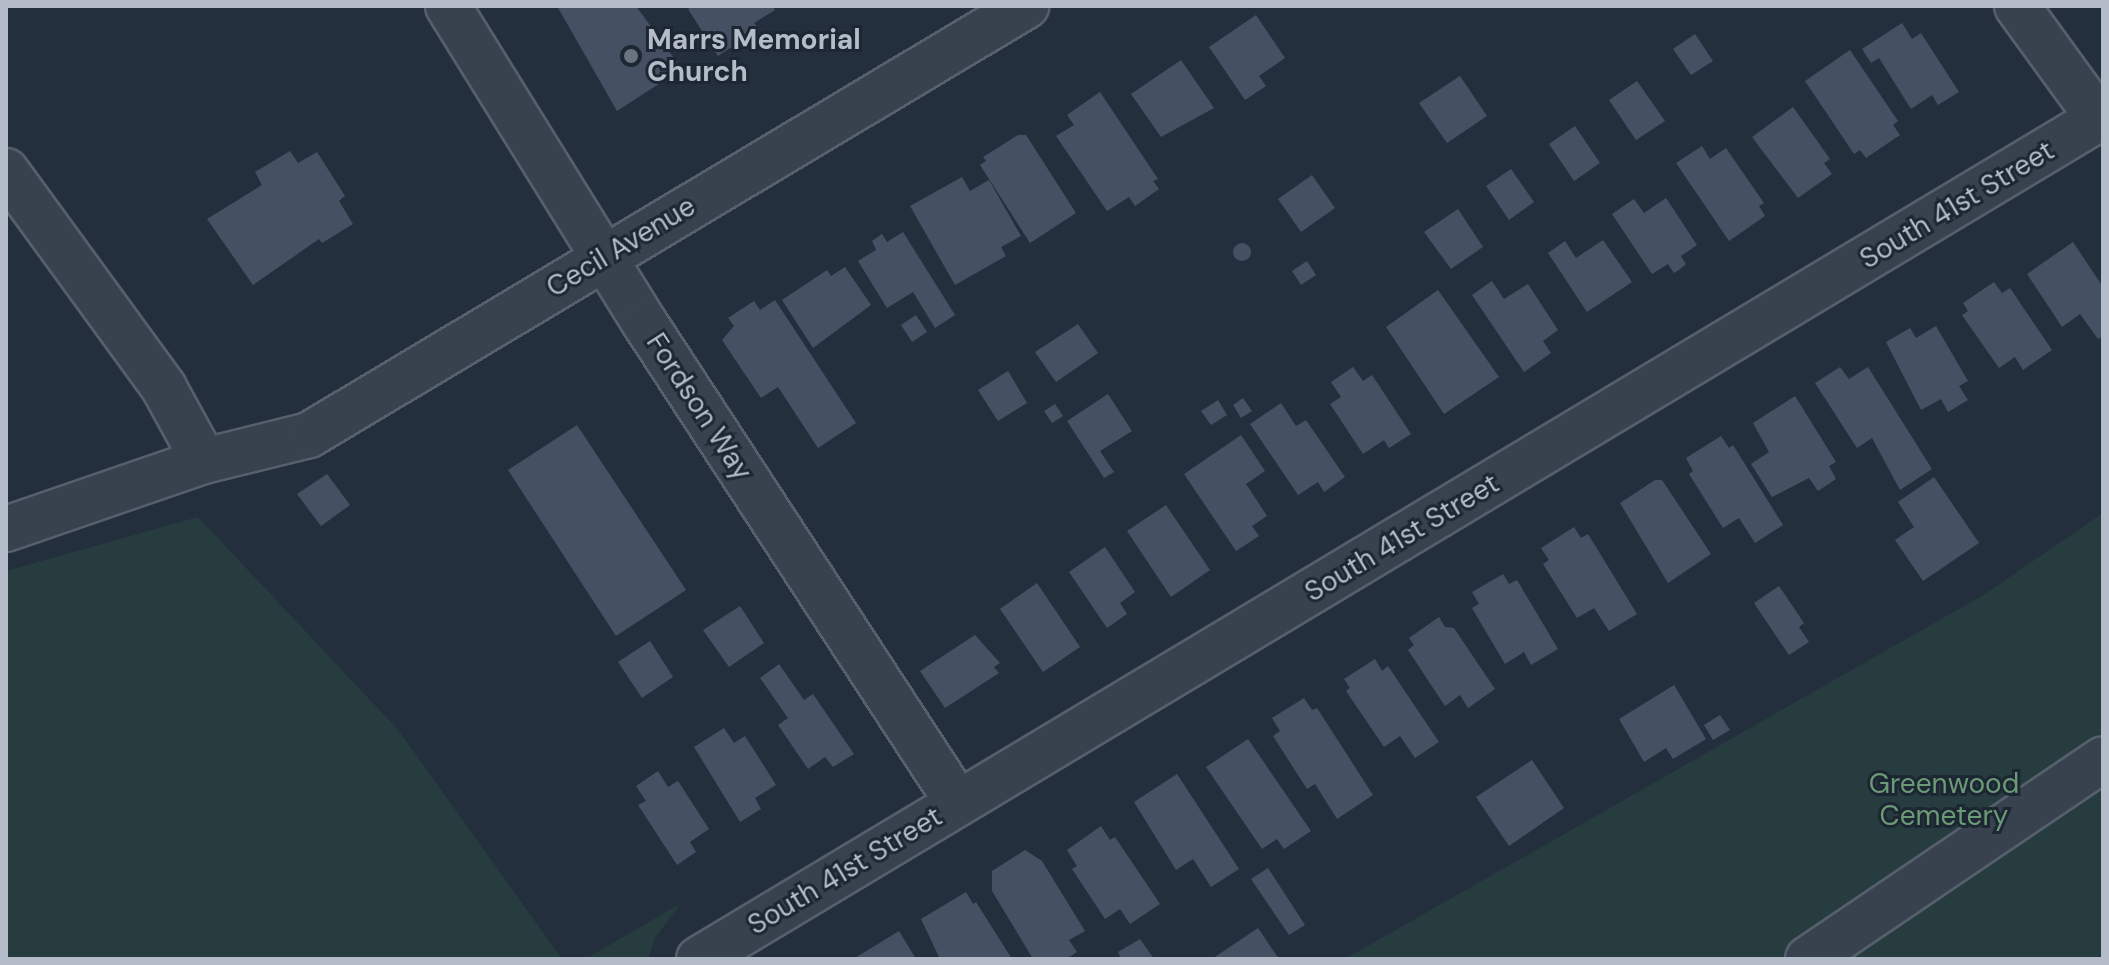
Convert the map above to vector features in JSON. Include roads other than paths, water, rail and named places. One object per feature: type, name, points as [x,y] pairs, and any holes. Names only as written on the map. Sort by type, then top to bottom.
[{"type":"street","name":"Fordson Way","points":[[448,6],[958,803]]},
{"type":"street","name":"Cecil Avenue","points":[[6,529],[204,461],[309,435],[414,377],[605,255],[1026,6]]},
{"type":"street","points":[[2017,6],[2101,117]]},
{"type":"street","name":"South 41st Street","points":[[699,959],[2101,117]]},
{"type":"street","points":[[6,171],[164,388],[204,461]]},
{"type":"street","points":[[1808,959],[2103,759]]},
{"type":"place","name":"Marrs Memorial Church","points":[[631,56]]},
{"type":"park label","name":"Greenwood Cemetery","points":[[1944,800]]}]
